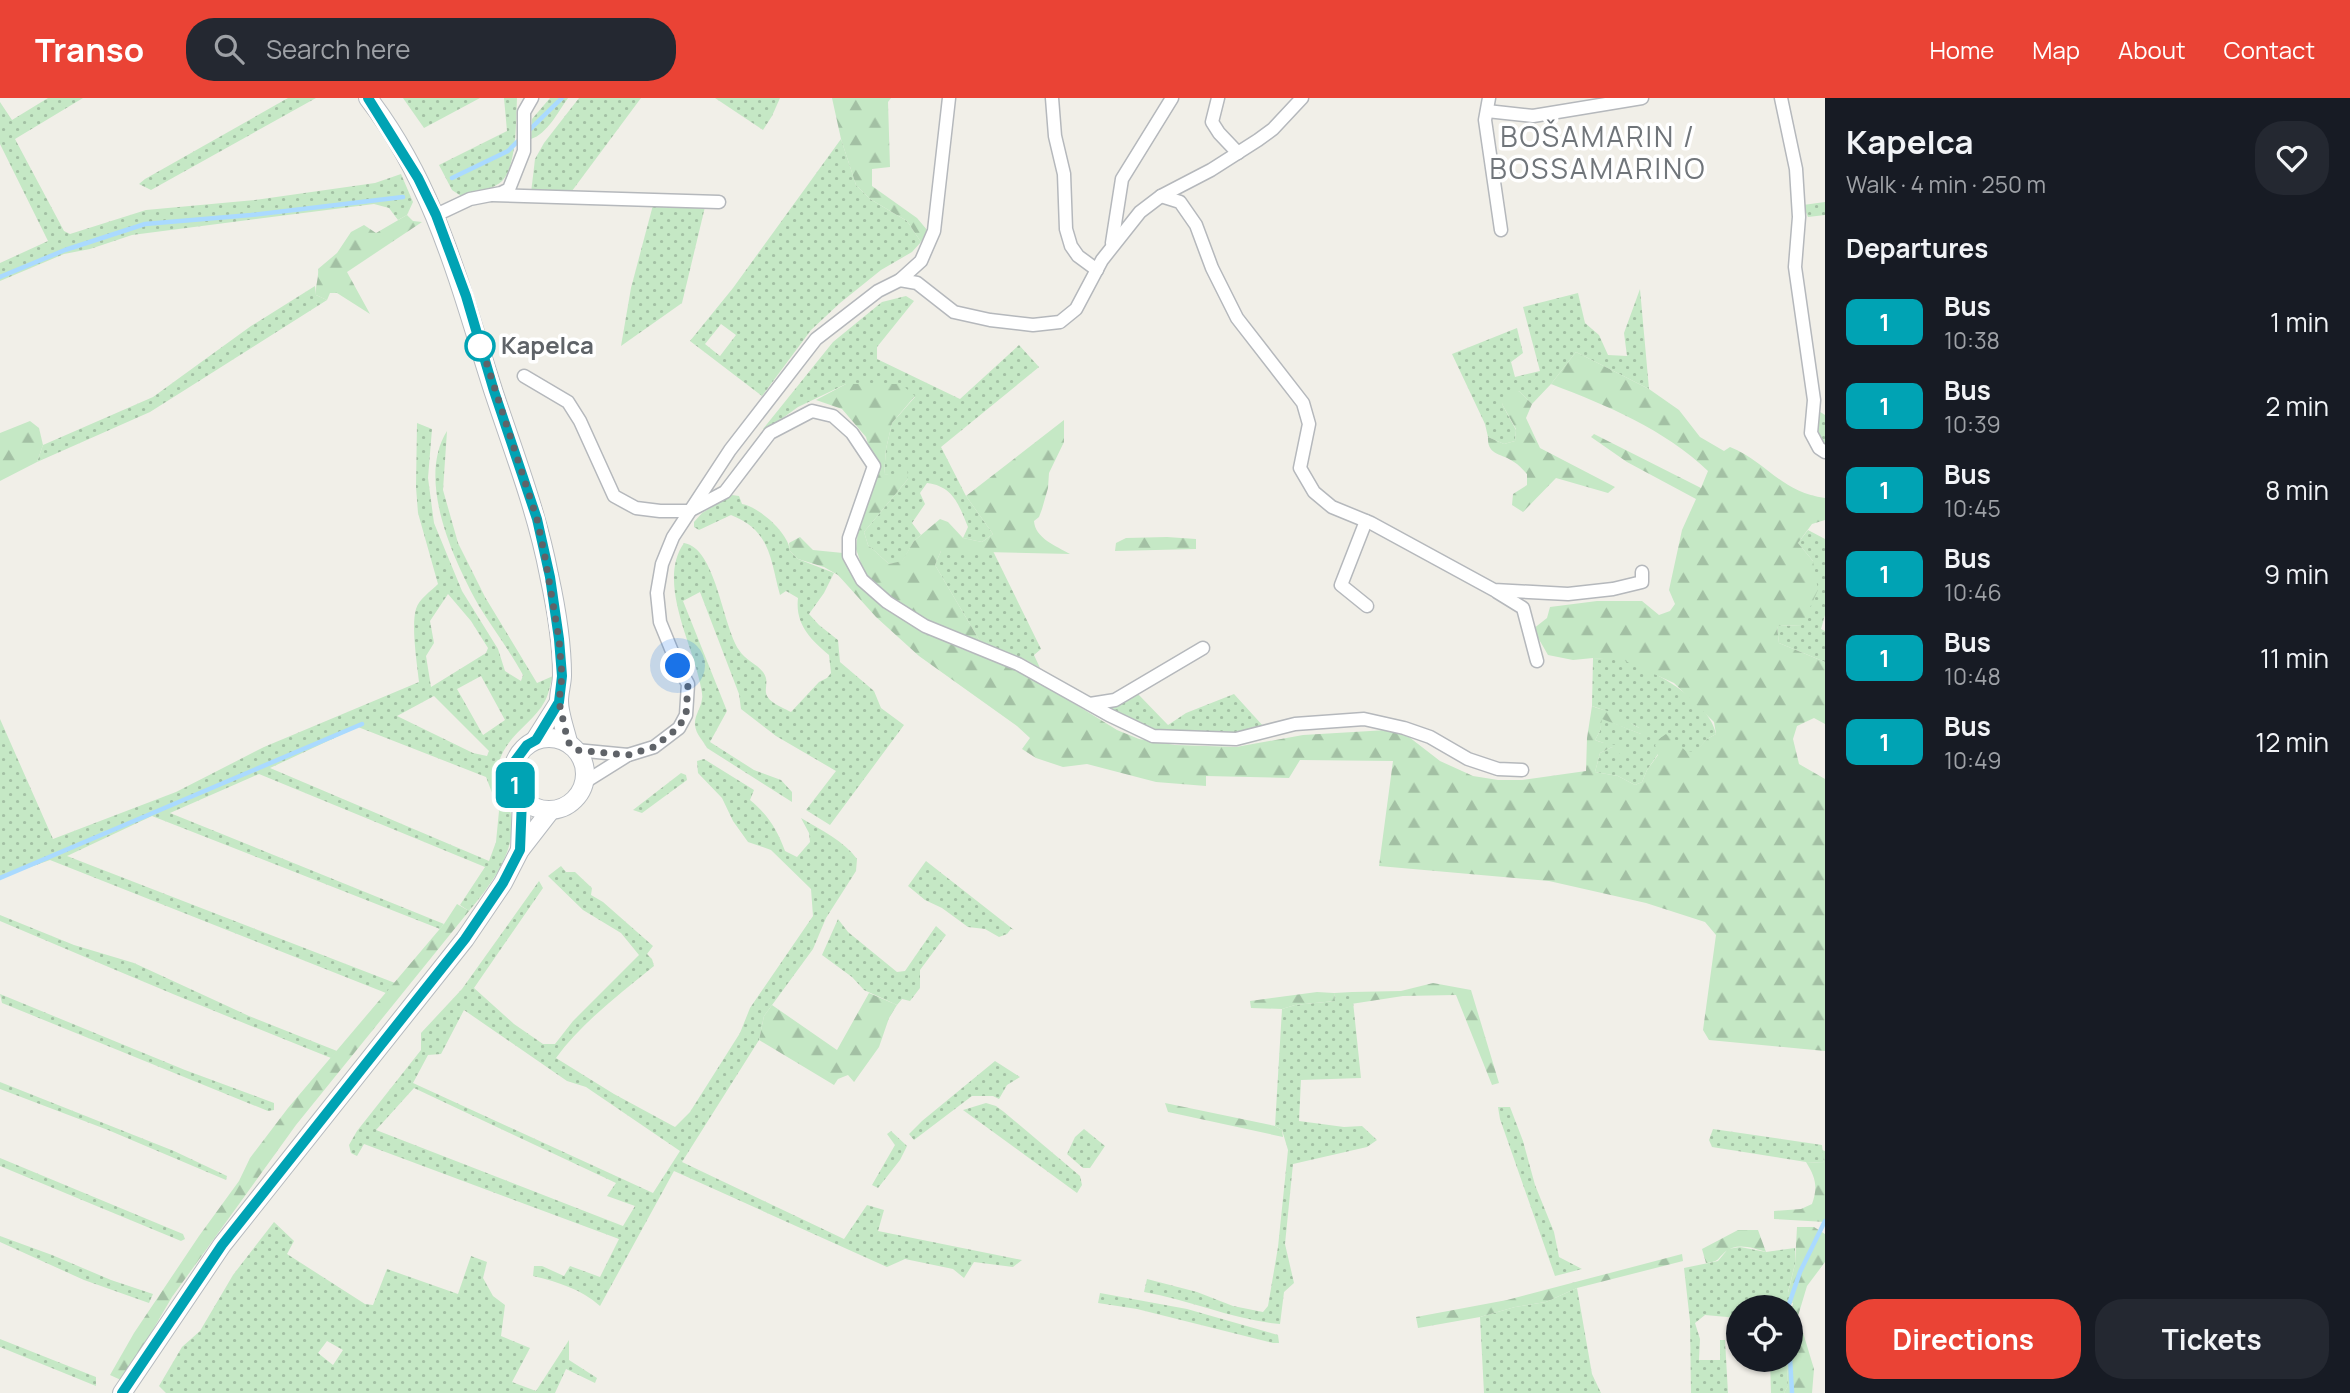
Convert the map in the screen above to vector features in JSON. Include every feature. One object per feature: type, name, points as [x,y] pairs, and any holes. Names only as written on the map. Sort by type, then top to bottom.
[{"type":"street","points":[[368,98],[418,178],[436,215],[466,296],[494,391],[537,519],[550,577],[559,639],[562,676],[559,702],[572,746],[583,760],[585,771],[585,782],[573,802],[563,808],[541,809],[522,799],[516,791],[512,771],[520,752],[536,740],[559,702]]},
{"type":"street","points":[[436,215],[470,199],[509,189],[524,151],[524,111],[532,98]]},
{"type":"street","points":[[585,782],[628,755],[654,747],[678,728],[686,715],[688,684],[660,622],[657,593],[662,564],[673,537],[759,410],[816,339],[878,291],[900,281],[922,261],[934,231],[949,98]]},
{"type":"street","points":[[1052,98],[1055,136],[1064,174],[1066,229],[1071,246],[1078,256],[1097,270]]},
{"type":"street","points":[[1112,247],[1122,179],[1172,98]]},
{"type":"street","points":[[1218,98],[1212,122],[1238,153]]},
{"type":"street","points":[[900,281],[917,283],[954,312],[1033,326],[1060,322],[1076,309],[1112,247],[1140,212],[1161,196],[1238,153],[1273,129],[1301,98]]},
{"type":"street","points":[[1501,230],[1485,120],[1488,104],[1533,116],[1642,98]]},
{"type":"street","points":[[1781,98],[1796,169],[1799,217],[1795,267],[1814,400],[1811,433],[1819,448],[1825,452]]},
{"type":"street","points":[[492,195],[719,202]]},
{"type":"street","points":[[1161,196],[1180,202],[1196,225],[1212,268],[1237,318],[1274,362],[1303,403],[1308,424],[1300,468],[1314,492],[1332,507],[1366,521],[1523,608],[1537,661]]},
{"type":"street","points":[[524,376],[568,402],[580,421],[614,496],[636,508],[689,511],[725,492],[770,433],[812,411],[833,416],[852,433],[874,466],[849,538],[849,556],[862,580],[887,602],[925,626],[1018,664],[1153,736],[1236,739],[1295,724],[1364,719],[1430,737],[1468,759],[1498,769],[1522,771]]},
{"type":"street","points":[[1366,521],[1340,585],[1367,606]]},
{"type":"street","points":[[1494,590],[1568,594],[1613,589],[1642,582],[1642,572]]},
{"type":"street","points":[[1090,704],[1115,700],[1203,648]]},
{"type":"street","points":[[536,740],[557,738],[572,746],[628,755]]},
{"type":"street","points":[[520,850],[522,799]]},
{"type":"street","points":[[122,1393],[222,1245],[465,939],[503,883],[520,850],[551,810]]},
{"type":"green space","points":[[48,98],[83,98],[15,139],[64,231],[70,234],[146,210],[255,200],[375,183],[401,174],[413,202],[407,215],[398,220],[389,208],[374,204],[132,235],[90,249],[64,254],[0,281],[0,263],[48,241],[0,144],[0,102],[12,120]]},
{"type":"green space","points":[[288,98],[316,98],[151,190],[139,184],[145,179]]},
{"type":"green space","points":[[403,98],[480,98],[424,128]]},
{"type":"green space","points":[[504,98],[517,98],[515,141],[508,173],[494,186],[461,196],[452,190],[439,165],[507,131]]},
{"type":"green space","points":[[550,98],[568,98],[547,128],[531,139],[532,119]]},
{"type":"green space","points":[[579,98],[641,98],[569,195],[531,193],[535,159]]},
{"type":"green space","points":[[715,98],[780,98],[763,130]]},
{"type":"green space","points":[[832,98],[891,98],[888,102],[890,167],[872,169],[872,186],[917,218],[928,231],[921,242],[907,221],[870,199],[856,185],[841,139]]},
{"type":"green space","points":[[841,139],[856,185],[870,199],[907,221],[921,242],[912,252],[881,270],[811,330],[762,396],[690,341],[733,288]],"holes":[[[721,324],[736,335],[720,356],[705,344]]]},
{"type":"green space","points":[[1825,202],[1825,215],[1808,217],[1803,205]]},
{"type":"green space","points":[[653,205],[705,207],[682,303],[621,346],[631,288]]},
{"type":"green space","points":[[407,215],[413,221],[422,222],[347,272],[370,314],[337,293],[330,293],[327,300],[316,295],[318,269],[337,253],[351,232],[364,225],[376,233]]},
{"type":"green space","points":[[315,286],[316,295],[327,300],[150,412],[37,462],[43,445],[153,397],[251,326]]},
{"type":"green space","points":[[1640,289],[1649,389],[1576,352],[1532,404],[1519,391],[1502,404],[1516,430],[1515,441],[1504,444],[1488,437],[1485,424],[1452,354],[1517,328],[1523,353],[1511,362],[1515,377],[1540,371],[1523,307],[1578,293],[1585,323],[1599,335],[1608,355],[1627,356],[1624,333]]},
{"type":"green space","points":[[906,296],[914,301],[877,347],[877,359],[960,399],[1019,345],[1039,367],[941,447],[966,496],[993,534],[982,542],[963,538],[968,527],[954,498],[943,488],[927,483],[920,493],[925,504],[912,523],[921,535],[914,541],[902,562],[889,564],[868,545],[864,532],[908,479],[884,474],[886,449],[892,423],[915,397],[869,385],[846,384],[798,407],[766,430],[763,429],[833,342],[882,302]]},
{"type":"green space","points":[[1576,352],[1649,389],[1679,410],[1700,437],[1724,451],[1730,447],[1743,453],[1796,489],[1825,498],[1825,520],[1812,524],[1798,543],[1813,561],[1818,590],[1802,625],[1777,626],[1779,643],[1825,662],[1825,724],[1814,718],[1797,726],[1793,739],[1799,764],[1825,779],[1825,1051],[1709,1040],[1703,1030],[1716,935],[1705,922],[1646,903],[1549,881],[1379,866],[1393,761],[1300,760],[1289,778],[1206,776],[1206,786],[1156,782],[1087,764],[1063,767],[1036,758],[1022,749],[1030,738],[919,656],[876,617],[838,575],[824,567],[798,559],[790,551],[789,543],[800,537],[813,550],[843,553],[856,581],[879,604],[959,648],[1023,672],[1117,730],[1139,739],[1175,745],[1236,747],[1303,735],[1387,730],[1409,737],[1440,761],[1473,776],[1522,780],[1586,771],[1592,706],[1618,714],[1637,727],[1646,729],[1648,734],[1641,734],[1602,719],[1595,740],[1624,750],[1622,756],[1612,747],[1600,753],[1595,772],[1618,776],[1635,785],[1642,782],[1658,755],[1655,745],[1659,739],[1666,734],[1686,751],[1695,752],[1716,734],[1714,722],[1674,683],[1625,661],[1593,658],[1573,660],[1548,655],[1533,629],[1547,618],[1550,607],[1597,601],[1642,601],[1659,615],[1670,611],[1675,604],[1669,590],[1682,530],[1696,499],[1627,462],[1591,437],[1594,434],[1701,488],[1708,471],[1654,431],[1614,410],[1551,384]]},
{"type":"green space","points":[[846,384],[901,384],[915,396],[892,423],[886,449],[884,474],[894,475],[904,465],[907,466],[908,479],[864,532],[868,545],[889,564],[902,561],[914,541],[940,519],[948,522],[963,538],[982,542],[993,534],[966,496],[1064,420],[1064,442],[1049,473],[1048,488],[1039,517],[1034,521],[1042,537],[1070,554],[941,551],[935,565],[981,643],[932,625],[891,599],[865,575],[856,549],[874,466],[866,437],[842,409],[816,400]]},
{"type":"green space","points":[[1519,391],[1532,404],[1526,418],[1540,448],[1615,487],[1608,493],[1556,478],[1523,512],[1512,505],[1513,494],[1527,485],[1527,474],[1516,463],[1493,451],[1488,437],[1504,444],[1515,441],[1516,429],[1502,404],[1507,395]]},
{"type":"green space","points":[[1817,410],[1825,415],[1825,447],[1816,434]]},
{"type":"green space","points":[[30,421],[39,428],[43,445],[37,462],[0,481],[0,433]]},
{"type":"green space","points":[[417,423],[432,429],[428,478],[434,523],[462,591],[498,649],[505,671],[521,681],[523,675],[513,657],[469,588],[442,520],[435,473],[438,451],[447,431],[443,490],[458,543],[485,597],[537,683],[553,676],[548,695],[540,709],[501,755],[497,776],[511,816],[509,846],[488,887],[469,911],[460,905],[485,867],[259,774],[170,813],[444,924],[440,929],[152,816],[67,856],[395,983],[386,993],[50,860],[0,878],[0,719],[53,839],[176,792],[264,747],[419,682],[414,635],[416,609],[422,599],[438,584],[418,513]],"holes":[[[448,594],[471,621],[488,648],[486,653],[431,687],[426,656],[434,643],[430,621]],[[481,676],[505,720],[483,735],[457,689]],[[434,696],[489,751],[487,756],[473,753],[397,716]],[[358,727],[486,777],[499,811],[496,842],[489,861],[270,768]]]},
{"type":"green space","points":[[732,495],[739,496],[742,504],[757,510],[772,522],[798,559],[834,573],[809,614],[838,640],[840,662],[874,691],[881,708],[904,725],[830,825],[806,810],[836,771],[776,736],[741,709],[739,694],[700,592],[683,601],[727,711],[710,742],[754,770],[781,780],[792,792],[792,802],[707,748],[696,729],[702,691],[675,593],[677,558],[684,543],[695,548],[704,558],[733,638],[742,653],[765,675],[766,693],[770,700],[791,712],[831,673],[829,655],[810,637],[801,623],[798,598],[786,591],[780,595],[767,547],[754,529],[731,515],[699,530],[694,527],[694,522],[702,513]]},
{"type":"green space","points":[[1808,530],[1825,539],[1825,615],[1821,629],[1825,631],[1825,662],[1779,643],[1777,626],[1802,625],[1813,561],[1798,543]]},
{"type":"green space","points":[[1126,538],[1196,539],[1196,549],[1115,551],[1116,543]]},
{"type":"green space","points":[[941,551],[993,551],[1041,649],[1034,655],[1040,668],[981,643],[935,565]]},
{"type":"green space","points":[[1593,658],[1626,661],[1666,680],[1704,710],[1716,734],[1707,739],[1696,752],[1658,754],[1642,782],[1635,785],[1618,776],[1595,772],[1600,753],[1612,747],[1624,750],[1595,740],[1600,731],[1601,718],[1641,734],[1641,729],[1615,714],[1592,706]]},
{"type":"green space","points":[[1137,693],[1168,725],[1186,713],[1234,694],[1264,727],[1220,734],[1190,734],[1141,726],[1110,711],[1112,707]]},
{"type":"green space","points":[[704,759],[754,790],[750,800],[771,823],[785,851],[797,857],[810,842],[809,833],[801,818],[839,841],[857,859],[856,871],[826,918],[813,949],[764,1016],[759,1040],[682,1162],[844,1239],[867,1205],[884,1210],[878,1231],[1022,1260],[1013,1267],[974,1262],[964,1278],[953,1269],[905,1259],[887,1267],[674,1171],[600,1306],[569,1287],[533,1276],[534,1266],[542,1266],[564,1276],[570,1266],[600,1277],[619,1239],[364,1144],[357,1156],[351,1153],[349,1145],[357,1131],[421,1050],[421,1033],[462,989],[539,881],[543,888],[474,988],[514,1024],[543,1044],[555,1044],[573,1021],[639,955],[621,933],[583,910],[548,876],[561,866],[566,872],[575,872],[592,888],[591,895],[603,902],[653,946],[647,954],[654,966],[589,1020],[556,1058],[675,1127],[690,1112],[740,1033],[750,1008],[813,916],[811,889],[771,850],[748,842],[733,821],[722,798],[698,773],[697,761]],"holes":[[[464,1010],[567,1081],[586,1087],[680,1151],[653,1193],[413,1083],[428,1055],[441,1054]],[[414,1088],[616,1183],[607,1196],[635,1206],[623,1226],[376,1130]]]},
{"type":"green space","points":[[681,773],[686,775],[687,780],[642,813],[633,810]]},
{"type":"green space","points":[[926,861],[1014,930],[1011,929],[999,937],[985,929],[968,927],[942,908],[925,900],[908,886]]},
{"type":"green space","points":[[457,904],[469,911],[296,1125],[172,1297],[123,1381],[110,1375],[134,1333],[239,1181],[250,1158],[288,1108],[444,924]]},
{"type":"green space","points":[[0,915],[74,945],[134,963],[249,1016],[337,1051],[331,1058],[0,921]]},
{"type":"green space","points":[[838,919],[848,932],[897,972],[905,971],[936,926],[946,935],[920,970],[920,988],[910,1001],[902,999],[897,1005],[864,990],[852,977],[822,955]]},
{"type":"green space","points":[[1433,983],[1471,990],[1499,1083],[1492,1085],[1456,995],[1403,996],[1351,1004],[1352,992],[1401,991]]},
{"type":"green space","points":[[1317,992],[1334,993],[1335,1001],[1282,1009],[1251,1008],[1250,1001]]},
{"type":"green space","points":[[1352,992],[1361,1078],[1301,1080],[1299,1121],[1344,1127],[1362,1126],[1377,1140],[1367,1147],[1293,1164],[1285,1244],[1294,1283],[1284,1292],[1280,1324],[1144,1292],[1147,1279],[1197,1292],[1233,1306],[1263,1312],[1268,1306],[1278,1247],[1288,1150],[1282,1130],[1275,1126],[1282,1009],[1335,1001],[1334,993]]},
{"type":"green space","points":[[869,993],[897,1005],[889,1018],[879,1047],[854,1082],[848,1075],[838,1079],[834,1085],[759,1040],[764,1016],[772,1005],[837,1050]]},
{"type":"green space","points":[[0,994],[185,1070],[274,1103],[274,1110],[268,1111],[2,1003]]},
{"type":"green space","points":[[995,1061],[1020,1077],[1007,1085],[999,1099],[993,1096],[972,1096],[914,1140],[909,1134],[922,1121]]},
{"type":"green space","points":[[0,1082],[174,1151],[227,1176],[226,1180],[108,1130],[0,1089]]},
{"type":"green space","points":[[986,1103],[1004,1112],[1080,1176],[1082,1185],[1077,1193],[963,1110]]},
{"type":"green space","points":[[1165,1103],[1275,1126],[1282,1130],[1283,1137],[1168,1112]]},
{"type":"green space","points":[[1498,1107],[1510,1107],[1535,1185],[1554,1232],[1559,1257],[1582,1269],[1555,1276]]},
{"type":"green space","points":[[1084,1129],[1105,1146],[1090,1168],[1083,1168],[1067,1154],[1075,1137]]},
{"type":"green space","points":[[1713,1129],[1822,1145],[1824,1163],[1712,1147],[1709,1140]]},
{"type":"green space","points":[[891,1131],[907,1146],[900,1160],[878,1188],[872,1185],[895,1145],[887,1134]]},
{"type":"green space","points":[[1822,1150],[1825,1151],[1825,1222],[1774,1219],[1774,1211],[1801,1209],[1812,1204],[1815,1183],[1806,1162],[1824,1163]]},
{"type":"green space","points":[[0,1158],[183,1234],[185,1239],[181,1241],[0,1166]]},
{"type":"green space","points":[[274,1222],[294,1241],[287,1254],[365,1304],[373,1305],[387,1269],[458,1294],[471,1256],[487,1262],[483,1278],[493,1296],[505,1305],[501,1336],[530,1348],[512,1382],[536,1391],[569,1340],[569,1360],[597,1378],[595,1383],[566,1369],[555,1393],[166,1393],[159,1386],[182,1347],[200,1331],[233,1275]],"holes":[[[327,1341],[343,1350],[333,1365],[318,1353]]]},
{"type":"green space","points":[[1797,1227],[1814,1227],[1825,1234],[1825,1262],[1807,1286],[1803,1299],[1803,1295],[1788,1293],[1795,1264]]},
{"type":"green space","points":[[1738,1230],[1758,1230],[1766,1252],[1735,1247],[1716,1261],[1706,1263],[1702,1249]]},
{"type":"green space","points":[[0,1236],[153,1294],[149,1303],[84,1280],[0,1242]]},
{"type":"green space","points":[[1740,1247],[1766,1252],[1795,1248],[1789,1295],[1726,1295],[1726,1317],[1705,1315],[1695,1323],[1700,1339],[1699,1360],[1720,1360],[1720,1340],[1725,1340],[1728,1393],[1691,1393],[1690,1321],[1684,1268],[1718,1261],[1728,1249]]},
{"type":"green space","points":[[1682,1254],[1683,1261],[1577,1288],[1546,1302],[1418,1328],[1416,1317],[1507,1300]]},
{"type":"green space","points":[[1577,1288],[1592,1374],[1601,1393],[1484,1393],[1480,1317],[1546,1302]]},
{"type":"green space","points":[[1100,1293],[1187,1309],[1278,1335],[1279,1343],[1137,1309],[1098,1303]]},
{"type":"green space","points":[[1803,1333],[1814,1369],[1812,1393],[1784,1393],[1788,1386],[1787,1372],[1803,1372]]},
{"type":"green space","points":[[0,1339],[96,1377],[96,1386],[0,1347]]},
{"type":"green space","points":[[1770,1372],[1787,1372],[1788,1386],[1784,1393],[1771,1393]]},
{"type":"waterway","points":[[452,178],[508,151],[562,98]]},
{"type":"waterway","points":[[0,277],[65,250],[145,224],[403,197]]},
{"type":"waterway","points":[[0,878],[362,724]]},
{"type":"waterway","points":[[1792,1295],[1800,1272],[1825,1221]]},
{"type":"waterway","points":[[1791,1372],[1792,1393]]},
{"type":"bus line","name":"1","points":[[122,1393],[222,1245],[465,939],[503,883],[520,850],[522,799],[513,781],[515,761],[520,752],[536,740],[559,702],[562,676],[559,639],[550,577],[537,519],[494,391],[466,296],[436,215],[418,178],[368,98]]},
{"type":"place","name":"Kapelca","points":[[480,346]]},
{"type":"district","name":"BOŠAMARIN / BOSSAMARINO","points":[[1598,153]]},
{"type":"route","points":[[480,346],[480,343],[537,519],[550,577],[562,676],[559,702],[568,742],[576,750],[628,755],[654,747],[678,728],[686,715],[688,684],[678,666]]}]
